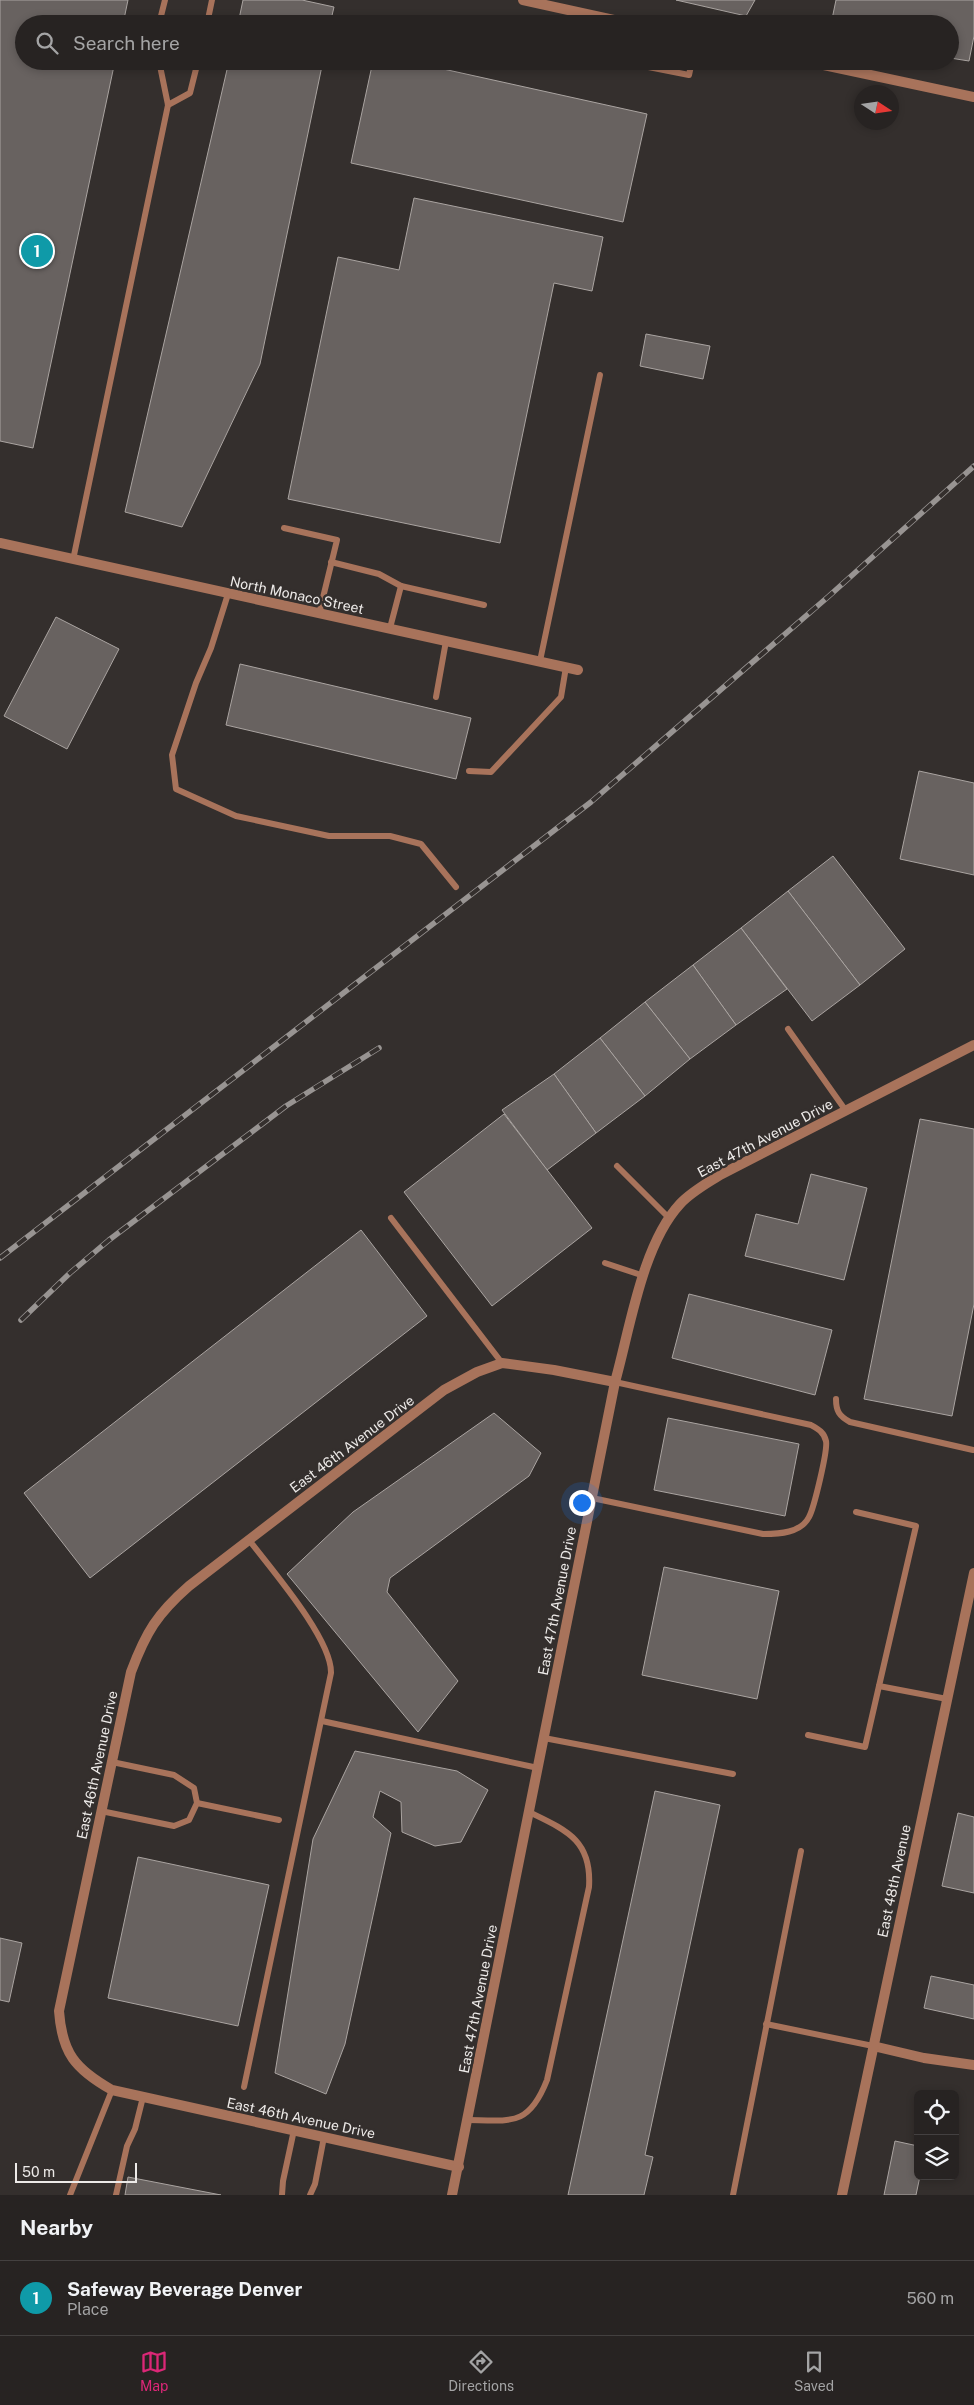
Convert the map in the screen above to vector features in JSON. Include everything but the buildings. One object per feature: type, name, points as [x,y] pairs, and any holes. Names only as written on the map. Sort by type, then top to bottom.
[{"type":"street","points":[[523,0],[588,15]]},
{"type":"street","points":[[847,70],[974,97]]},
{"type":"street","name":"North Monaco Street","points":[[3,545],[578,670]]},
{"type":"street","name":"East 47th Avenue Drive","points":[[452,2195],[616,1382],[649,1258],[669,1218],[696,1190],[720,1175],[974,1045]]},
{"type":"street","name":"East 46th Avenue Drive","points":[[458,2166],[112,2090],[89,2077],[66,2048],[61,2035],[59,2010],[131,1672],[146,1636],[158,1615],[249,1540],[444,1390],[477,1372],[502,1363],[616,1382]]},
{"type":"street","name":"East 48th Avenue","points":[[842,2195],[974,1573]]},
{"type":"street","points":[[873,2046],[924,2058],[974,2065]]},
{"type":"lane","points":[[161,15],[165,0]]},
{"type":"lane","points":[[209,15],[212,0]]},
{"type":"lane","points":[[73,560],[168,105],[160,70]]},
{"type":"lane","points":[[168,105],[190,93],[196,70]]},
{"type":"lane","points":[[664,70],[689,75],[690,70]]},
{"type":"lane","points":[[540,661],[600,375]]},
{"type":"lane","points":[[284,528],[337,540],[319,614]]},
{"type":"lane","points":[[331,562],[379,574],[401,586],[484,605]]},
{"type":"lane","points":[[390,628],[401,586]]},
{"type":"lane","points":[[228,594],[211,648],[196,684],[172,755],[176,789],[236,816],[329,836],[390,836],[421,844],[456,888]]},
{"type":"lane","points":[[436,697],[446,641]]},
{"type":"lane","points":[[469,771],[491,772],[525,737],[561,697],[566,667]]},
{"type":"lane","points":[[788,1029],[846,1111]]},
{"type":"lane","points":[[617,1166],[669,1218]]},
{"type":"lane","points":[[391,1218],[502,1363]]},
{"type":"lane","points":[[605,1262],[644,1276]]},
{"type":"lane","points":[[592,1498],[763,1534],[784,1533],[799,1527],[809,1518],[826,1452],[826,1440],[822,1431],[811,1425],[616,1382]]},
{"type":"lane","points":[[836,1398],[836,1408],[841,1417],[850,1422],[973,1450]]},
{"type":"lane","points":[[808,1735],[866,1746],[916,1526],[856,1512]]},
{"type":"lane","points":[[244,2087],[322,1721],[331,1662],[317,1634],[249,1540]]},
{"type":"lane","points":[[879,1686],[947,1699]]},
{"type":"lane","points":[[322,1721],[538,1768]]},
{"type":"lane","points":[[544,1738],[733,1774]]},
{"type":"lane","points":[[101,1810],[174,1826],[189,1820],[196,1803],[194,1788],[174,1775],[112,1762]]},
{"type":"lane","points":[[196,1803],[279,1820]]},
{"type":"lane","points":[[468,2120],[509,2121],[528,2112],[539,2099],[547,2080],[589,1887],[590,1868],[587,1855],[577,1841],[563,1828],[529,1812]]},
{"type":"lane","points":[[733,2195],[801,1851]]},
{"type":"lane","points":[[766,2024],[873,2046]]},
{"type":"lane","points":[[70,2195],[112,2090]]},
{"type":"lane","points":[[116,2195],[127,2146],[135,2129],[143,2097]]},
{"type":"lane","points":[[282,2195],[294,2130]]},
{"type":"lane","points":[[310,2195],[315,2184],[324,2137]]},
{"type":"railway","points":[[0,1258],[591,802],[829,596],[974,466]]},
{"type":"railway","points":[[21,1320],[70,1273],[109,1240],[286,1106],[379,1048]]},
{"type":"place","name":"Safeway Beverage Denver","points":[[37,251]]}]
